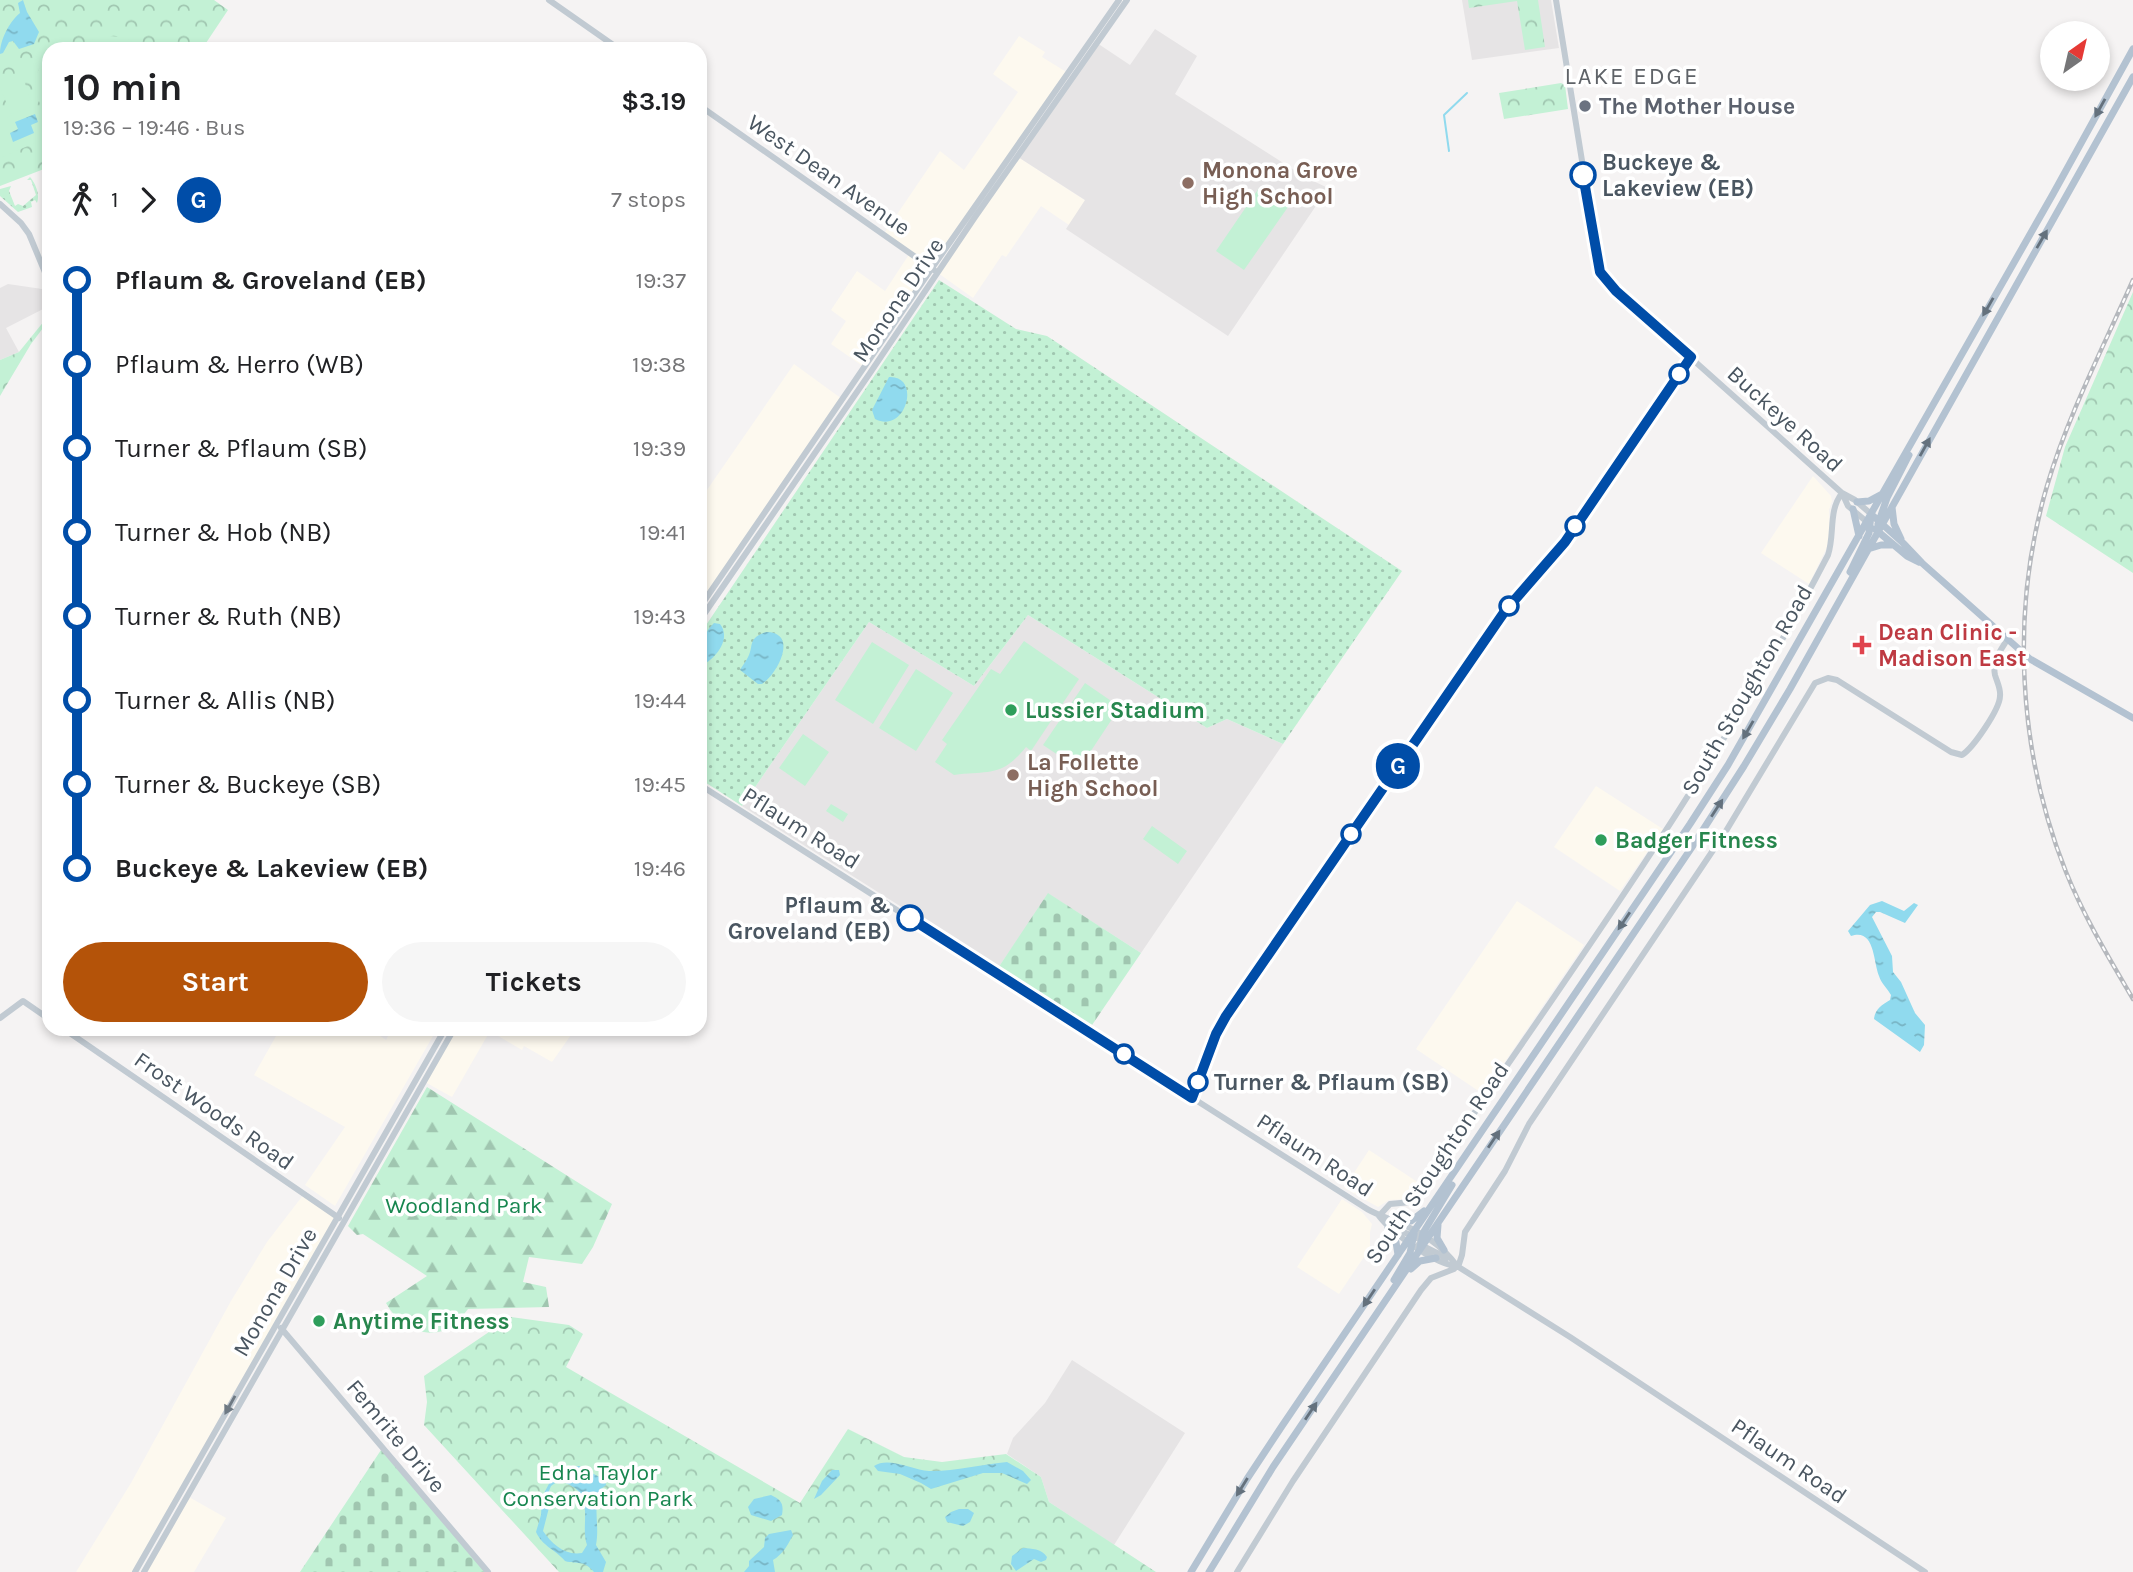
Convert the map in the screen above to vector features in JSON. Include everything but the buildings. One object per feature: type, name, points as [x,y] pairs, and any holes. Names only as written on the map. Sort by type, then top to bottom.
[{"type":"main road","name":"South Stoughton Road","points":[[1209,1572],[1273,1466],[1404,1272],[1431,1207],[1698,812],[1751,725],[1859,536],[1869,524],[1871,514],[1882,494],[2133,48]]},
{"type":"main road","name":"South Stoughton Road","points":[[1191,1572],[1259,1461],[1398,1255],[1438,1223],[1713,816],[1814,646],[1878,532],[1880,522],[1892,507],[2133,77]]},
{"type":"main road","points":[[1880,522],[1928,413]]},
{"type":"main road","points":[[1859,536],[1855,505],[1882,494]]},
{"type":"main road","points":[[1892,507],[1894,524],[1903,543]]},
{"type":"main road","points":[[1871,514],[2007,640],[2037,663],[2133,718]]},
{"type":"main road","points":[[1814,646],[1817,632],[1859,555],[1869,524],[1893,546],[1922,564]]},
{"type":"main road","points":[[1868,549],[1893,546]]},
{"type":"main road","points":[[1378,1312],[1464,1159]]},
{"type":"main road","points":[[1398,1222],[1414,1220],[1431,1207]]},
{"type":"main road","points":[[1438,1223],[1437,1238],[1444,1250]]},
{"type":"main road","points":[[1388,1228],[1396,1242],[1398,1255]]},
{"type":"main road","points":[[1404,1272],[1420,1261],[1436,1258]]},
{"type":"street","points":[[549,0],[608,42]]},
{"type":"street","name":"Monona Drive","points":[[935,271],[1119,0]]},
{"type":"street","name":"Monona Drive","points":[[707,597],[1127,0]]},
{"type":"street","name":"Buckeye Road","points":[[1556,0],[1600,272],[1616,291],[1855,505],[1869,524]]},
{"type":"street","name":"West Dean Avenue","points":[[707,111],[935,271]]},
{"type":"street","points":[[0,204],[29,234],[42,265]]},
{"type":"street","name":"Monona Drive","points":[[707,609],[803,458]]},
{"type":"street","points":[[1457,1266],[1443,1255],[1390,1226],[1379,1216],[1390,1204],[1411,1202],[1421,1191],[1689,795],[1828,555],[1835,507],[1842,493]]},
{"type":"street","name":"Buckeye Road","points":[[1855,505],[1871,514]]},
{"type":"street","points":[[1237,1572],[1424,1285],[1432,1277],[1457,1266],[1462,1257],[1465,1232],[1505,1171],[1525,1132],[1736,815],[1812,687],[1824,678],[1837,680],[1951,752],[1962,755],[1970,749],[1999,704],[2000,693],[1994,667],[1998,653],[2007,640]]},
{"type":"street","name":"Pflaum Road","points":[[707,789],[1379,1216],[1398,1222],[1436,1258],[1457,1266]]},
{"type":"street","points":[[0,1018],[23,1001],[42,1014]]},
{"type":"street","name":"Frost Woods Road","points":[[74,1036],[341,1220]]},
{"type":"street","name":"Monona Drive","points":[[144,1572],[282,1329],[441,1036]]},
{"type":"street","name":"Monona Drive","points":[[135,1572],[275,1323],[341,1220],[450,1036]]},
{"type":"street","name":"Pflaum Road","points":[[1379,1216],[1388,1228],[1444,1250],[1457,1266],[1570,1337],[1925,1572]]},
{"type":"street","name":"Femrite Drive","points":[[275,1323],[488,1572]]},
{"type":"shaded area","points":[[1462,0],[1551,0],[1559,48],[1472,60]]},
{"type":"shaded area","name":"Monona Grove High School","points":[[1155,29],[1197,56],[1175,94],[1307,178],[1328,188],[1228,336],[1066,229],[1085,200],[1018,157],[1097,43],[1130,65]]},
{"type":"shaded area","points":[[1019,36],[1045,52],[1042,57],[1068,73],[864,367],[831,344],[846,321],[831,310],[857,271],[885,291],[910,253],[883,235],[940,151],[964,170],[1018,92],[993,74]]},
{"type":"shaded area","points":[[1018,157],[1086,201],[1069,225],[1041,206],[1006,257],[1002,255],[973,298],[938,273]]},
{"type":"shaded area","points":[[8,284],[42,289],[42,310],[6,328],[19,352],[0,360],[0,288]]},
{"type":"shaded area","points":[[794,364],[842,399],[707,597],[707,490]]},
{"type":"shaded area","points":[[1813,476],[1831,496],[1832,501],[1829,510],[1830,538],[1809,584],[1761,553]]},
{"type":"shaded area","name":"La Follette High School","points":[[1028,615],[1207,728],[1227,719],[1283,744],[1141,953],[1049,894],[998,968],[742,806],[869,622],[974,686]]},
{"type":"shaded area","points":[[1596,786],[1663,829],[1620,891],[1554,847]]},
{"type":"shaded area","points":[[1517,901],[1584,945],[1483,1094],[1416,1049]]},
{"type":"shaded area","points":[[276,1036],[380,1036],[386,1040],[388,1036],[433,1036],[335,1206],[305,1185],[345,1127],[254,1075]]},
{"type":"shaded area","points":[[450,1036],[487,1036],[452,1097],[423,1081]]},
{"type":"shaded area","points":[[498,1036],[570,1036],[552,1062],[524,1046],[522,1050]]},
{"type":"shaded area","points":[[1369,1150],[1422,1185],[1414,1195],[1408,1199],[1389,1200],[1378,1207],[1344,1188]]},
{"type":"shaded area","points":[[304,1194],[338,1218],[135,1572],[76,1572],[131,1483],[231,1301],[267,1242]]},
{"type":"shaded area","points":[[1342,1199],[1362,1212],[1372,1224],[1370,1248],[1339,1294],[1297,1267]]},
{"type":"shaded area","points":[[1072,1360],[1185,1433],[1114,1545],[1049,1502],[1041,1477],[1007,1454],[1013,1438],[1045,1403]]},
{"type":"shaded area","points":[[189,1497],[226,1518],[194,1572],[144,1572]]},
{"type":"green space","points":[[0,0],[214,0],[228,10],[207,42],[42,42],[42,170],[0,186]]},
{"type":"green space","points":[[1468,0],[1538,0],[1545,47],[1525,50],[1517,1],[1469,8]]},
{"type":"green space","points":[[101,36],[113,36],[134,42],[88,42]]},
{"type":"green space","points":[[42,64],[42,109],[36,94],[37,72]]},
{"type":"green space","points":[[21,72],[42,124],[42,140],[0,158],[0,123],[30,107],[11,114],[0,87],[0,80]]},
{"type":"green space","points":[[1561,83],[1565,85],[1568,109],[1504,119],[1499,93]]},
{"type":"green space","points":[[30,177],[37,190],[37,203],[35,200],[31,202],[32,207],[18,212],[0,196],[0,189],[11,186],[9,191],[15,206],[23,206],[36,195],[31,180],[27,180]]},
{"type":"green space","points":[[1259,188],[1288,207],[1244,270],[1216,251]]},
{"type":"green space","points":[[939,280],[1016,329],[1047,336],[1402,571],[1283,744],[1227,719],[1207,728],[1028,615],[974,686],[869,622],[742,806],[707,784],[707,624]]},
{"type":"green space","points":[[2133,292],[2133,573],[2046,516],[2065,447]]},
{"type":"green space","points":[[42,324],[42,329],[0,396],[0,360],[19,352]]},
{"type":"green space","name":"Lussier Stadium","points":[[1024,641],[1079,679],[1031,751],[1026,747],[1009,764],[994,771],[954,775],[935,762],[947,744],[942,740],[991,669],[1000,674]]},
{"type":"green space","points":[[872,642],[909,665],[873,724],[835,700]]},
{"type":"green space","points":[[916,669],[953,693],[916,751],[879,728]]},
{"type":"green space","points":[[1085,683],[1120,707],[1079,769],[1043,745]]},
{"type":"green space","points":[[803,734],[829,752],[805,786],[779,768]]},
{"type":"green space","points":[[831,804],[848,814],[843,822],[826,811]]},
{"type":"green space","points":[[1152,826],[1187,851],[1178,864],[1143,839]]},
{"type":"green space","points":[[1048,893],[1141,953],[1090,1028],[998,968]]},
{"type":"green space","name":"Woodland Park","points":[[427,1087],[612,1204],[593,1247],[582,1264],[529,1257],[523,1282],[546,1287],[549,1307],[468,1309],[451,1328],[429,1333],[404,1324],[386,1303],[427,1276],[363,1234],[357,1235],[348,1226]]},
{"type":"green space","name":"Edna Taylor Conservation Park","points":[[511,1317],[569,1325],[583,1334],[566,1367],[800,1503],[848,1429],[904,1457],[942,1462],[1006,1454],[1041,1477],[1049,1502],[1156,1572],[559,1572],[424,1425],[427,1402],[424,1376]]},
{"type":"green space","points":[[381,1450],[488,1572],[300,1572]]},
{"type":"water","points":[[23,0],[39,32],[34,44],[19,49],[13,41],[9,42],[0,54],[6,32],[20,13],[18,3]]},
{"type":"water","points":[[35,114],[38,122],[31,125],[34,133],[13,142],[10,133],[18,129],[15,122]]},
{"type":"water","points":[[889,377],[899,379],[905,385],[907,394],[902,412],[895,419],[886,422],[875,419],[872,410]]},
{"type":"water","points":[[714,623],[720,624],[724,636],[720,648],[707,662],[707,632]]},
{"type":"water","points":[[766,632],[776,634],[782,639],[782,654],[774,672],[762,684],[758,684],[740,670],[753,640]]},
{"type":"water","points":[[1882,901],[1904,911],[1914,903],[1918,905],[1905,923],[1880,912],[1876,912],[1872,917],[1892,956],[1893,972],[1901,982],[1915,1013],[1925,1025],[1924,1045],[1920,1052],[1874,1019],[1877,1010],[1890,1000],[1891,995],[1880,979],[1869,941],[1859,935],[1851,936],[1848,931],[1870,905]]},
{"type":"water","points":[[886,1462],[937,1471],[1007,1462],[1023,1471],[1031,1480],[1027,1484],[1002,1473],[983,1473],[931,1489],[900,1474],[878,1471],[874,1466]]},
{"type":"water","points":[[579,1466],[605,1480],[606,1485],[598,1497],[596,1545],[606,1562],[603,1572],[594,1572],[583,1564],[565,1561],[542,1541],[536,1532],[542,1497],[558,1470]],"holes":[[[558,1481],[571,1485],[579,1492],[585,1508],[587,1545],[582,1553],[570,1553],[559,1548],[543,1531],[552,1496],[549,1491],[551,1486]]]},
{"type":"water","points":[[832,1470],[839,1470],[840,1475],[814,1499],[822,1481]]},
{"type":"water","points":[[771,1495],[781,1502],[782,1515],[771,1521],[751,1515],[748,1507],[754,1499]]},
{"type":"water","points":[[959,1509],[968,1509],[974,1513],[970,1522],[963,1526],[947,1522],[945,1517]]},
{"type":"water","points":[[791,1530],[793,1535],[789,1543],[773,1560],[775,1572],[744,1572],[749,1561],[764,1547],[765,1538],[769,1534]]},
{"type":"water","points":[[1023,1548],[1042,1552],[1047,1557],[1046,1560],[1041,1562],[1034,1559],[1016,1571],[1011,1564],[1012,1556]]},
{"type":"waterway","points":[[1449,151],[1444,115],[1467,93]]},
{"type":"railway","points":[[2133,280],[2055,460],[2035,534],[2024,631],[2029,730],[2050,826],[2081,905],[2133,999]]},
{"type":"bus line","name":"G","points":[[910,918],[1192,1098],[1216,1034],[1226,1016],[1505,611],[1565,542],[1691,357],[1616,291],[1600,272],[1583,175]]},
{"type":"place","name":"The Mother House","points":[[1585,106]]},
{"type":"place","name":"Buckeye & Lakeview (EB)","points":[[1583,175]]},
{"type":"place","name":"Monona Grove High School","points":[[1188,183]]},
{"type":"place","name":"Dean Clinic - Madison East","points":[[1862,645]]},
{"type":"place","name":"Lussier Stadium","points":[[1011,710]]},
{"type":"place","name":"La Follette High School","points":[[1013,775]]},
{"type":"place","name":"Badger Fitness","points":[[1601,840]]},
{"type":"place","name":"Pflaum & Groveland (EB)","points":[[910,918]]},
{"type":"place","name":"Turner & Pflaum (SB)","points":[[1198,1082]]},
{"type":"place","name":"Anytime Fitness","points":[[319,1321]]},
{"type":"district","name":"LAKE EDGE","points":[[1632,76]]}]
